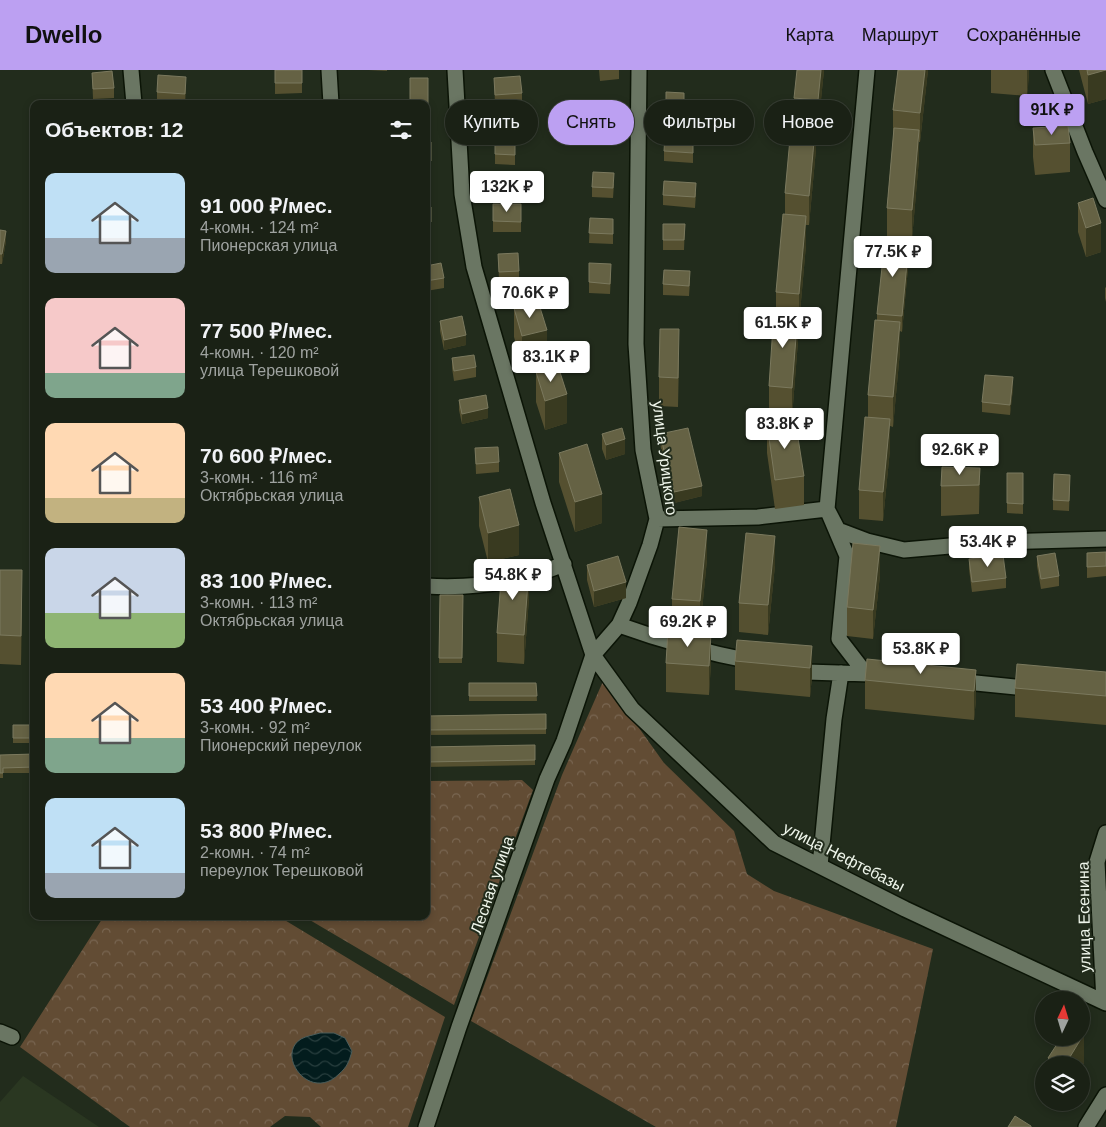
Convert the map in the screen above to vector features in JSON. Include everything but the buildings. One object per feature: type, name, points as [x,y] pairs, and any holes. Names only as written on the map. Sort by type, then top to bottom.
[{"type":"street","points":[[132,70],[134,100]]},
{"type":"street","points":[[329,70],[331,100]]},
{"type":"street","name":"улица Нефтебазы","points":[[455,70],[462,194],[474,267],[543,503],[593,655],[632,709],[774,843],[905,909],[1105,1002]]},
{"type":"street","name":"улица Урицкого","points":[[593,655],[619,625],[650,545],[657,519],[643,450],[636,344],[639,70]]},
{"type":"street","points":[[866,674],[839,639],[847,556],[827,509],[868,70]]},
{"type":"street","points":[[1053,70],[1084,152],[1106,200]]},
{"type":"street","points":[[657,519],[758,517],[827,509]]},
{"type":"street","points":[[827,509],[838,530],[867,541],[904,550],[996,542],[1106,539]]},
{"type":"street","points":[[430,586],[496,584],[539,574],[564,564]]},
{"type":"street","points":[[619,625],[658,639],[724,656],[774,666],[806,672],[885,676]]},
{"type":"street","name":"Лесная улица","points":[[426,1127],[459,1027],[547,779],[564,741],[593,655]]},
{"type":"street","points":[[820,866],[834,719],[841,673]]},
{"type":"street","points":[[944,680],[1048,690]]},
{"type":"street","name":"улица Есенина","points":[[1105,1002],[1097,862],[1106,833]]},
{"type":"street","points":[[1086,1127],[1106,1095]]},
{"type":"shaded area","points":[[23,1076],[99,1127],[0,1127],[0,1102]]},
{"type":"green space","points":[[604,679],[664,763],[734,831],[747,874],[774,891],[933,949],[896,1127],[656,1127],[471,1021],[562,775]]},
{"type":"green space","points":[[522,780],[533,790],[454,1005],[310,920],[430,920],[430,781]]},
{"type":"green space","points":[[101,920],[285,920],[445,1017],[408,1127],[321,1127],[310,1117],[285,1116],[270,1127],[130,1127],[20,1047]]},
{"type":"water","points":[[320,1033],[334,1033],[345,1038],[352,1051],[347,1064],[339,1074],[328,1081],[317,1083],[307,1080],[299,1073],[294,1065],[292,1055],[294,1046],[301,1039]]}]
